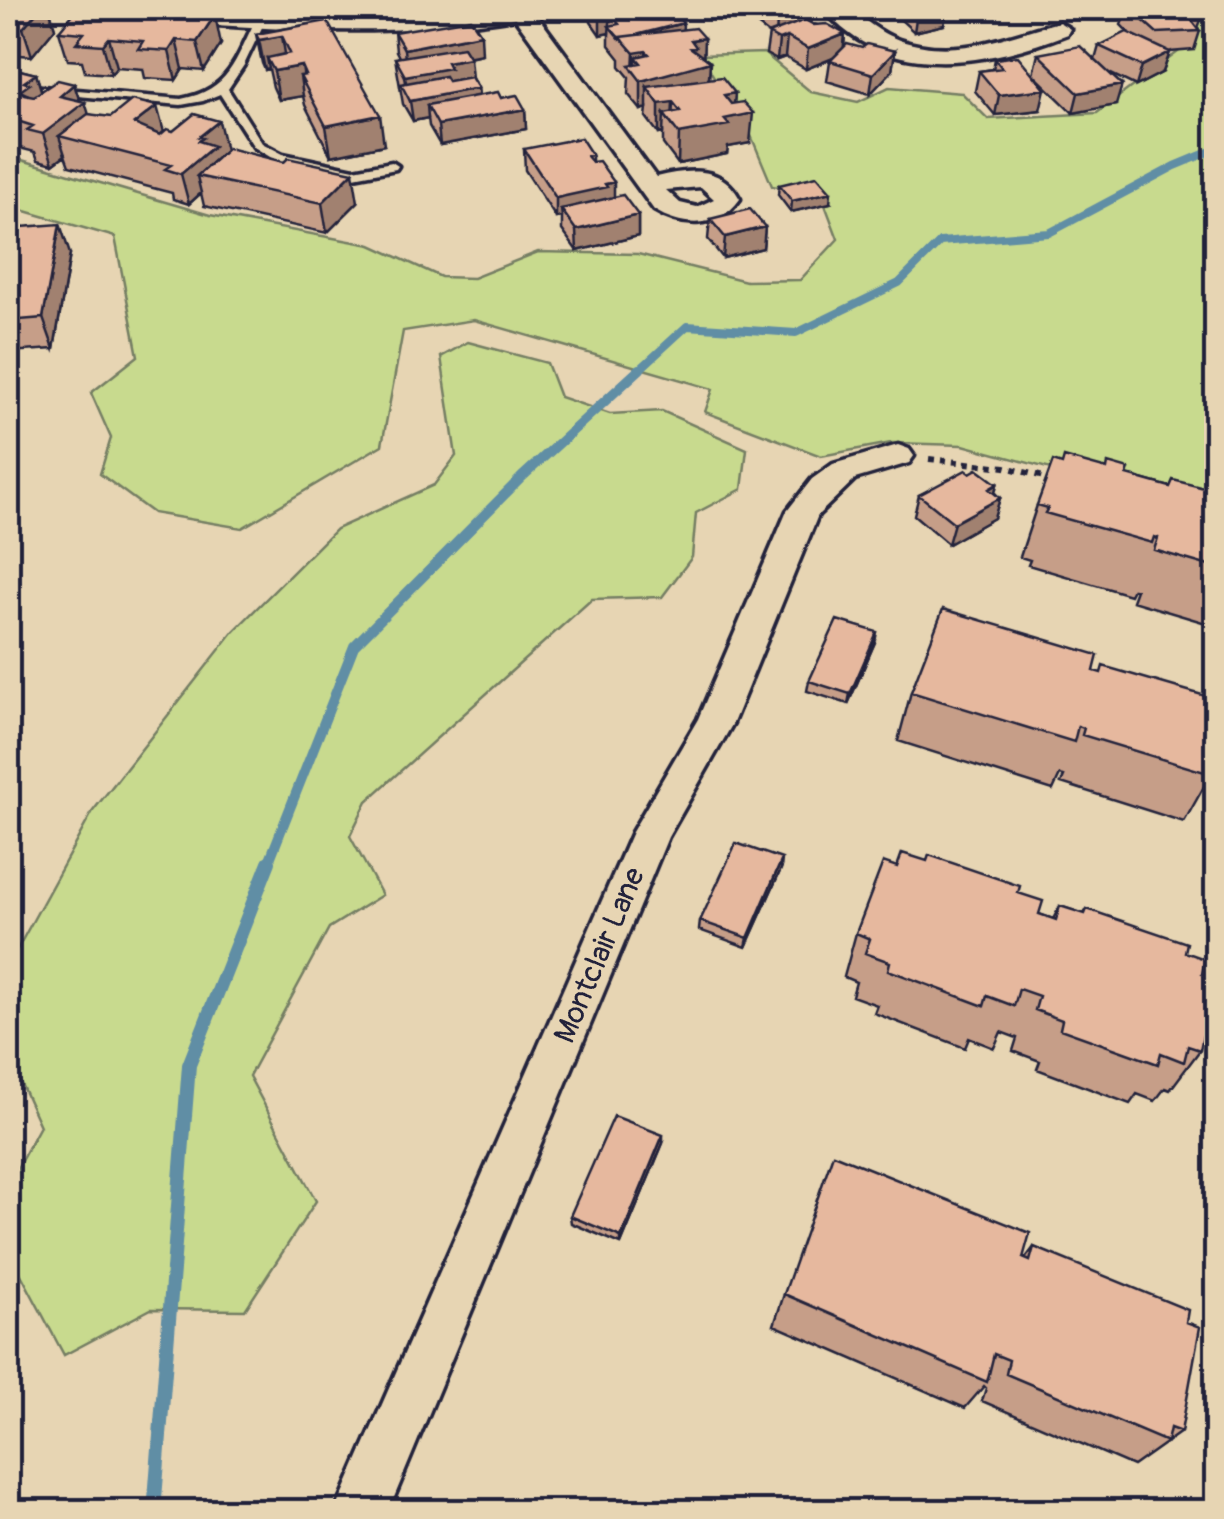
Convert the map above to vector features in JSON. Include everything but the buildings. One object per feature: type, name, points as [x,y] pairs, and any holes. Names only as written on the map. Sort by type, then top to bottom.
[{"type":"street","points":[[95,8],[352,27],[423,25],[512,10],[652,186]]},
{"type":"street","points":[[834,8],[871,38],[925,54],[978,55],[1027,42],[1059,28]]},
{"type":"street","name":"Montclair Lane","points":[[361,1512],[652,832],[715,723],[803,511],[822,484],[834,476],[859,463],[898,456]]},
{"type":"lane","points":[[8,86],[180,102],[207,100],[224,90],[260,22]]},
{"type":"lane","points":[[224,90],[258,145],[279,156],[354,173],[392,166]]},
{"type":"path","points":[[898,456],[1005,467],[1062,482]]},
{"type":"green space","points":[[1160,8],[1216,8],[1216,514],[963,445],[891,443],[821,456],[705,412],[713,389],[474,320],[403,331],[382,445],[242,528],[153,513],[100,474],[111,438],[91,393],[138,356],[115,237],[8,206],[8,156],[210,215],[371,245],[441,277],[473,278],[538,252],[638,254],[746,281],[800,280],[838,239],[821,194],[772,186],[750,133],[700,55],[764,53],[811,92],[858,102],[889,87],[962,93],[988,119],[1097,113],[1194,40]]},
{"type":"green space","points":[[468,342],[547,363],[560,397],[610,414],[662,411],[747,449],[742,489],[696,513],[692,557],[662,597],[592,599],[367,801],[350,836],[382,895],[329,928],[249,1076],[316,1201],[245,1310],[151,1309],[64,1355],[8,1250],[8,1185],[40,1126],[8,1055],[8,966],[93,811],[234,631],[336,529],[434,485],[456,456],[441,357]]},
{"type":"waterway","points":[[637,372],[687,326],[796,333],[899,283],[940,242],[1049,233],[1175,166],[1216,149]]},
{"type":"waterway","points":[[268,864],[354,646],[522,477],[640,369]]},
{"type":"waterway","points":[[154,1512],[189,1065],[269,862]]}]
